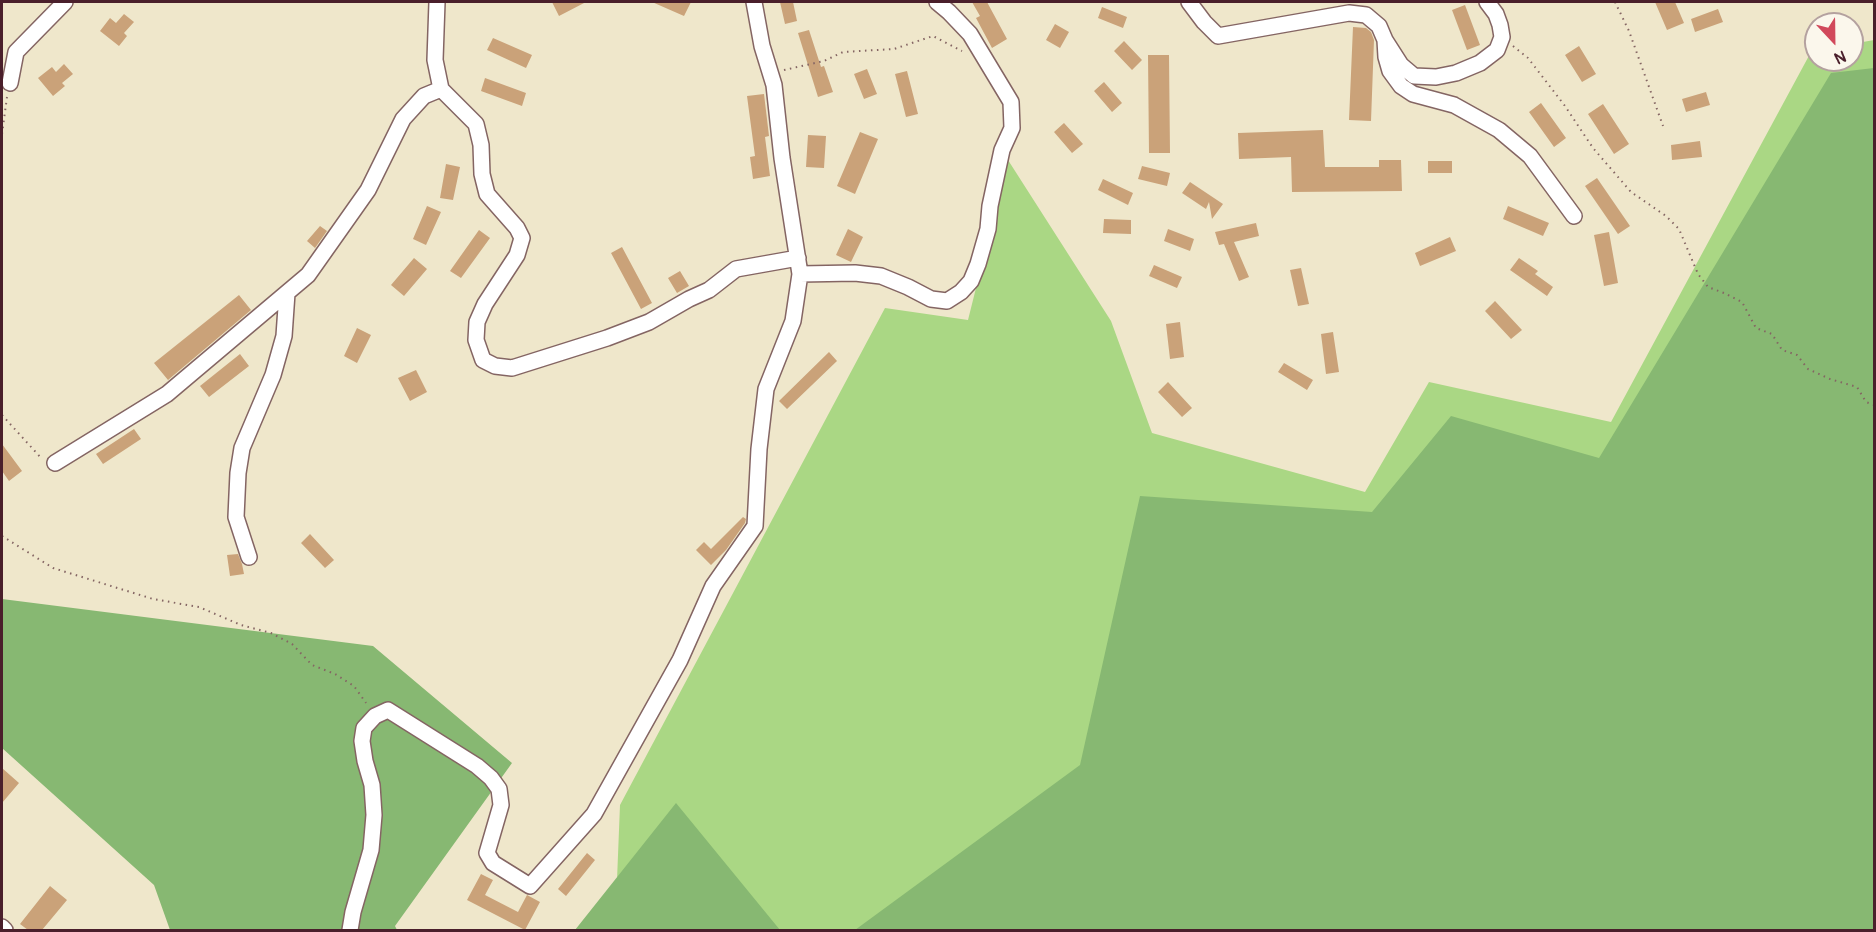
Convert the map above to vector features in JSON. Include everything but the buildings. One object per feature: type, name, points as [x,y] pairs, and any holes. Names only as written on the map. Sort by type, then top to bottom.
[{"type":"street","points":[[10,83],[16,52],[64,2]]},
{"type":"street","points":[[437,2],[435,60],[441,89],[476,124],[481,145],[482,174],[487,194],[517,228],[522,238],[517,255],[485,304],[477,322],[476,340],[483,360],[495,366],[512,368],[606,338],[649,322],[709,290],[736,269],[798,258]]},
{"type":"street","points":[[350,930],[370,850],[374,815],[362,741],[364,728],[375,716],[388,710],[477,766],[491,778],[500,789],[501,805],[488,853],[493,863],[530,886],[594,814],[680,660],[713,586],[755,526],[759,449],[766,389],[793,321],[800,274],[782,158],[774,85],[762,46],[754,2]]},
{"type":"street","points":[[800,274],[855,273],[881,276],[931,299],[947,301],[961,292],[971,281],[988,229],[990,206],[1002,150],[1012,129],[1011,102],[970,34],[937,2]]},
{"type":"street","points":[[1189,2],[1218,36],[1349,13],[1366,15],[1379,26],[1401,65],[1414,76],[1436,77],[1456,74],[1480,63],[1497,50],[1502,37],[1500,25],[1496,14],[1487,2]]},
{"type":"street","points":[[1385,40],[1390,71],[1401,86],[1413,94],[1454,105],[1499,130],[1530,156],[1574,216]]},
{"type":"street","points":[[55,463],[167,394],[308,276],[368,190],[403,118],[424,96],[441,89]]},
{"type":"street","points":[[249,557],[236,517],[238,473],[242,448],[273,375],[284,336],[287,293]]},
{"type":"street","points":[[2,927],[5,930]]},
{"type":"path","points":[[1615,2],[1629,31],[1663,126]]},
{"type":"path","points":[[770,73],[815,64],[843,52],[894,50],[933,36],[965,53]]},
{"type":"path","points":[[1502,37],[1528,58],[1565,106],[1593,148],[1631,192],[1666,216],[1679,229],[1698,274],[1708,287],[1724,292],[1742,302],[1756,328],[1772,334],[1782,350],[1797,355],[1808,369],[1830,380],[1857,387],[1866,402],[1875,405]]},
{"type":"path","points":[[2,134],[10,83]]},
{"type":"path","points":[[2,415],[41,459],[55,463]]},
{"type":"path","points":[[2,536],[53,568],[153,599],[199,607],[241,625],[272,633],[292,644],[312,665],[335,674],[354,686],[375,716]]},
{"type":"green space","points":[[1874,40],[1874,629],[1239,930],[615,930],[620,805],[885,308],[968,320],[1008,160],[1111,321],[1152,433],[1365,492],[1429,382],[1611,422],[1804,65],[1804,72],[1864,72],[1864,42]]},
{"type":"green space","points":[[1874,68],[1874,930],[855,930],[1080,765],[1140,496],[1372,512],[1451,416],[1599,458],[1831,73],[1864,72],[1864,69]]},
{"type":"green space","points":[[2,599],[373,646],[512,763],[395,926],[397,930],[170,930],[154,885],[2,748]]},
{"type":"green space","points":[[676,803],[780,930],[575,930]]}]
